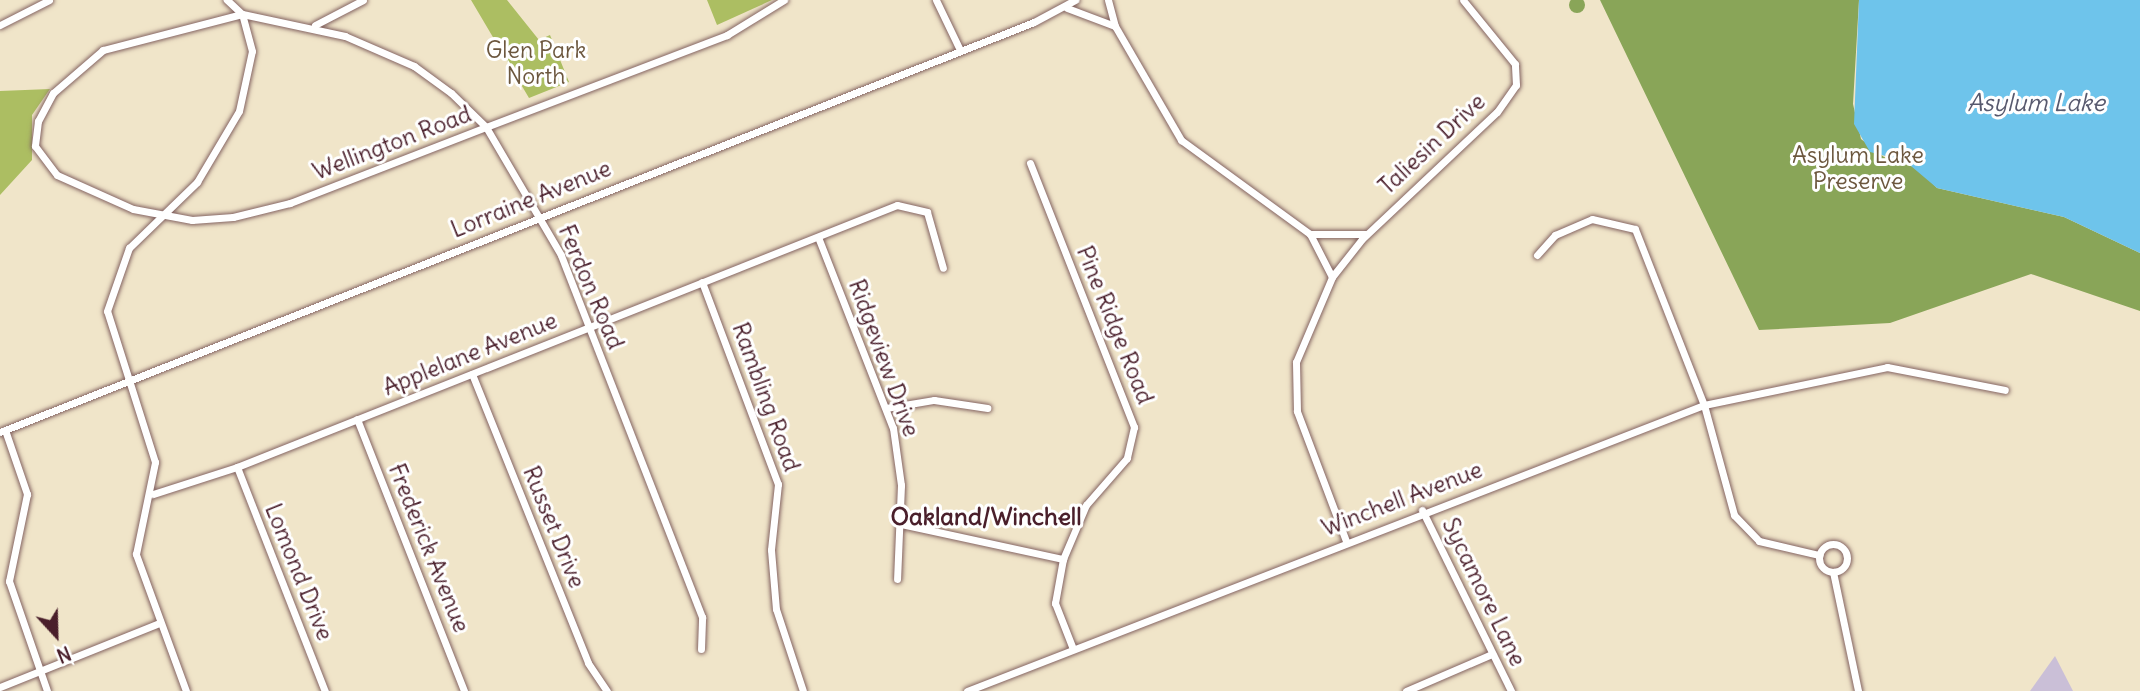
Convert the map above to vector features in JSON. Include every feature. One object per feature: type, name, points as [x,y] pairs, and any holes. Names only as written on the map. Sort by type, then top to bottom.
[{"type":"street","points":[[0,25],[49,0]]},
{"type":"street","points":[[186,691],[136,554],[153,494],[152,446],[127,382],[108,303],[129,248],[215,159],[239,111],[252,51],[242,13],[227,0]]},
{"type":"street","points":[[314,25],[363,0]]},
{"type":"street","name":"Wellington Road","points":[[242,13],[103,50],[65,80],[38,121],[38,158],[57,175],[159,216],[212,220],[269,209],[727,35],[784,0]]},
{"type":"street","points":[[936,0],[960,50]]},
{"type":"street","name":"Lorraine Avenue","points":[[2,431],[1067,8],[1075,0]]},
{"type":"street","points":[[1108,0],[1115,26],[1181,140],[1310,234],[1332,277]]},
{"type":"street","name":"Taliesin Drive","points":[[1346,541],[1293,391],[1303,338],[1332,277],[1367,234],[1497,112],[1516,85],[1515,64],[1463,0]]},
{"type":"street","points":[[1067,8],[1115,26]]},
{"type":"street","name":"Ferdon Road","points":[[242,13],[314,25],[414,66],[486,127],[541,216],[589,327],[702,617],[701,649]]},
{"type":"street","name":"Pine Ridge Road","points":[[1030,163],[1134,427],[1127,458],[1086,505],[1063,559],[1055,603],[1073,649]]},
{"type":"street","name":"Applelane Avenue","points":[[153,494],[237,467],[897,205],[918,205],[931,218],[943,268]]},
{"type":"street","points":[[1537,256],[1555,235],[1592,219],[1635,229],[1704,405],[1741,526],[1766,544],[1819,555]]},
{"type":"street","points":[[1310,234],[1367,234]]},
{"type":"street","name":"Ridgeview Drive","points":[[818,237],[886,408],[897,445],[901,524],[897,579]]},
{"type":"street","name":"Rambling Road","points":[[702,282],[778,484],[773,585],[803,691]]},
{"type":"street","name":"Winchell Avenue","points":[[967,691],[1422,510],[1704,405],[1858,371],[1906,368],[2005,390]]},
{"type":"street","name":"Russet Drive","points":[[472,374],[588,663],[607,691]]},
{"type":"street","points":[[886,408],[934,400],[987,408]]},
{"type":"street","name":"Frederick Avenue","points":[[357,419],[464,691]]},
{"type":"street","points":[[2,431],[27,494],[9,581],[47,691]]},
{"type":"street","name":"Lomond Drive","points":[[237,467],[325,691]]},
{"type":"street","name":"Sycamore Lane","points":[[1422,510],[1511,691]]},
{"type":"street","points":[[901,524],[1063,559]]},
{"type":"street","points":[[1819,555],[1830,545],[1842,548],[1844,565],[1833,572]]},
{"type":"street","points":[[1819,555],[1821,566],[1833,572]]},
{"type":"street","points":[[1833,572],[1858,691]]},
{"type":"street","points":[[0,687],[159,623]]},
{"type":"street","points":[[1406,691],[1492,654]]},
{"type":"shaded area","points":[[2055,656],[2073,691],[2030,691]]},
{"type":"green space","points":[[1574,-3],[1580,-3],[1585,5],[1583,11],[1574,13],[1569,8],[1569,2]]},
{"type":"green space","name":"Glen Park North","points":[[471,0],[507,0],[539,40],[550,35],[569,82],[529,98]]},
{"type":"green space","points":[[707,0],[772,0],[717,25]]},
{"type":"green space","name":"Asylum Lake Preserve","points":[[1600,0],[1859,0],[1853,104],[1861,139],[1884,157],[1917,168],[1937,188],[2064,217],[2140,253],[2140,311],[2031,274],[1890,323],[1759,330]]},
{"type":"green space","points":[[50,89],[32,115],[32,160],[0,195],[0,91]]},
{"type":"water","name":"Asylum Lake","points":[[1859,0],[2140,0],[2140,253],[2064,217],[1937,188],[1905,161],[1870,152],[1854,124]]},
{"type":"district","name":"Oakland/Winchell","points":[[986,517]]}]
